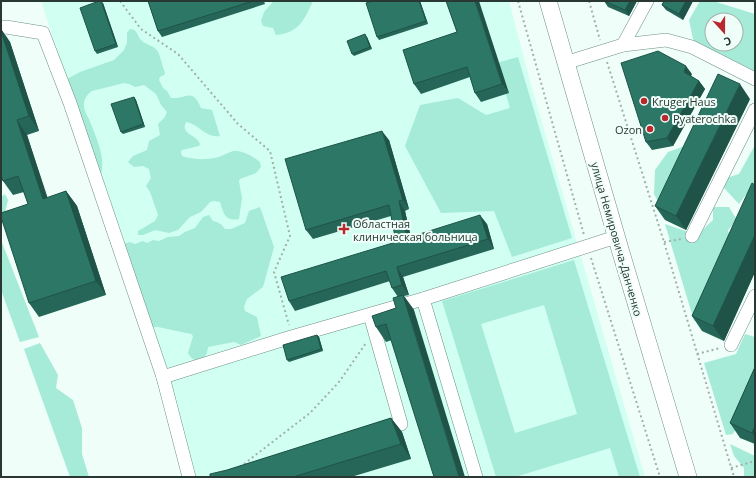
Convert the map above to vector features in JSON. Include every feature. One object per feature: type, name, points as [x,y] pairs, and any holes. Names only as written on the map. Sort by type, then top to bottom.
[{"type":"main road","name":"улица Немировича-Данченко","points":[[548,1],[616,237],[688,477]]},
{"type":"lane","points":[[623,45],[647,1]]},
{"type":"lane","points":[[1,28],[6,27],[43,33],[70,102],[162,377],[189,477]]},
{"type":"lane","points":[[565,62],[623,45],[666,40],[692,47],[755,79]]},
{"type":"lane","points":[[692,236],[755,110]]},
{"type":"lane","points":[[162,377],[288,338],[423,299],[616,237]]},
{"type":"lane","points":[[731,345],[755,296]]},
{"type":"lane","points":[[423,299],[476,477]]},
{"type":"lane","points":[[370,315],[402,424],[371,433]]},
{"type":"path","points":[[120,1],[141,29],[178,54],[238,124],[270,151],[290,236],[274,272],[289,326],[288,338]]},
{"type":"path","points":[[518,1],[588,246],[660,477]]},
{"type":"path","points":[[589,1],[603,51],[664,242],[734,477]]},
{"type":"path","points":[[664,242],[692,236]]},
{"type":"path","points":[[238,468],[310,413],[339,382],[374,330]]},
{"type":"path","points":[[698,354],[731,345]]},
{"type":"path","points":[[731,468],[755,460]]},
{"type":"shaded area","name":"Областная клиническая больница","points":[[41,1],[509,1],[530,81],[645,477],[195,477]]},
{"type":"shaded area","points":[[271,1],[313,1],[300,24],[290,32],[276,35],[273,28],[263,26],[261,21],[264,12],[272,3]]},
{"type":"shaded area","points":[[700,1],[713,1],[755,14],[755,75],[710,52],[744,52],[744,12],[704,12],[704,49],[694,44],[689,20]]},
{"type":"shaded area","points":[[130,29],[135,30],[142,41],[155,48],[158,52],[165,73],[159,80],[171,98],[192,96],[201,108],[212,110],[220,136],[210,135],[195,125],[186,122],[185,130],[196,138],[200,144],[199,146],[182,150],[182,156],[196,159],[210,159],[237,151],[260,162],[261,167],[256,173],[240,179],[239,181],[242,198],[239,219],[234,220],[227,217],[223,212],[220,202],[214,201],[210,202],[201,212],[190,217],[178,230],[169,233],[155,230],[143,235],[138,235],[138,231],[155,221],[158,215],[150,192],[146,186],[151,178],[149,169],[143,166],[134,167],[128,162],[133,156],[147,150],[149,141],[160,135],[158,124],[165,117],[167,112],[161,105],[156,94],[144,85],[135,87],[124,83],[92,91],[85,98],[85,112],[97,139],[102,160],[101,174],[96,177],[67,79],[80,72],[114,60],[124,50],[127,43],[127,33]]},
{"type":"shaded area","points":[[518,57],[572,238],[512,257],[494,211],[441,213],[405,146],[420,105],[458,98],[486,115],[510,108],[497,63]]},
{"type":"shaded area","points":[[693,143],[665,214],[654,194],[655,170],[668,152]]},
{"type":"shaded area","points":[[755,145],[755,190],[750,189],[739,204],[724,188],[726,178],[739,174]]},
{"type":"shaded area","points":[[5,194],[8,200],[1,230],[1,197]]},
{"type":"shaded area","points":[[260,207],[274,247],[263,287],[247,299],[244,307],[245,311],[257,317],[261,336],[241,345],[234,342],[208,347],[205,356],[197,361],[194,360],[188,353],[193,336],[191,334],[158,327],[143,327],[117,246],[130,242],[135,244],[143,241],[147,243],[153,240],[159,241],[168,237],[179,236],[195,228],[203,217],[209,215],[213,221],[220,224],[225,229],[231,229],[245,223],[249,211]]},
{"type":"shaded area","points":[[713,207],[729,207],[737,220],[728,230],[733,249],[706,320],[694,321],[665,224],[697,235],[713,220]]},
{"type":"shaded area","points":[[1,240],[39,337],[20,342],[1,290]]},
{"type":"shaded area","points":[[574,260],[640,477],[619,477],[610,448],[515,477],[496,477],[442,301]],"holes":[[[544,305],[577,414],[515,433],[481,324]]]},
{"type":"shaded area","points":[[745,334],[755,337],[755,394],[733,434],[726,435],[704,363],[736,354]]},
{"type":"shaded area","points":[[40,343],[58,375],[56,388],[73,400],[82,428],[82,454],[89,477],[70,477],[24,349]]},
{"type":"shaded area","points":[[730,444],[755,456],[755,477],[744,477],[744,468],[734,456]]},
{"type":"building","points":[[101,1],[116,44],[95,51],[80,8]]},
{"type":"building","points":[[148,1],[253,1],[158,31]]},
{"type":"building","points":[[373,1],[419,1],[426,21],[377,37],[366,3]]},
{"type":"building","points":[[446,1],[475,1],[502,84],[475,93],[467,67],[414,84],[403,50],[457,32]]},
{"type":"building","points":[[604,1],[630,1],[625,10]]},
{"type":"building","points":[[664,1],[686,1],[679,14],[662,5]]},
{"type":"building","points":[[1,31],[29,116],[17,120],[43,199],[66,191],[96,281],[29,303],[1,217],[1,213],[28,204],[18,176],[3,181],[1,175]]},
{"type":"building","points":[[365,34],[370,47],[352,54],[347,41]]},
{"type":"building","name":"Pyaterochka","points":[[658,51],[686,66],[684,72],[699,81],[667,138],[646,142],[621,63]]},
{"type":"building","points":[[718,74],[740,84],[676,216],[655,206]]},
{"type":"building","points":[[134,97],[143,124],[121,132],[111,104]]},
{"type":"building","points":[[382,131],[403,200],[399,201],[407,238],[480,215],[488,239],[397,267],[402,285],[392,288],[386,271],[289,301],[281,277],[396,242],[389,205],[306,230],[285,159]]},
{"type":"building","points":[[752,183],[755,185],[755,235],[713,326],[692,316]]},
{"type":"building","points":[[403,295],[459,477],[434,477],[386,324],[376,327],[372,316],[396,308],[393,298]]},
{"type":"building","points":[[317,335],[321,349],[287,360],[283,345]]},
{"type":"building","points":[[755,367],[755,426],[752,433],[730,423]]},
{"type":"building","points":[[391,418],[401,444],[293,477],[210,477],[210,474],[227,470]]},
{"type":"place","name":"Kruger Haus","points":[[644,101]]},
{"type":"place","name":"Pyaterochka","points":[[665,118]]},
{"type":"place","name":"Ozon","points":[[650,129]]},
{"type":"place","name":"Областная клиническая больница","points":[[344,229]]}]
